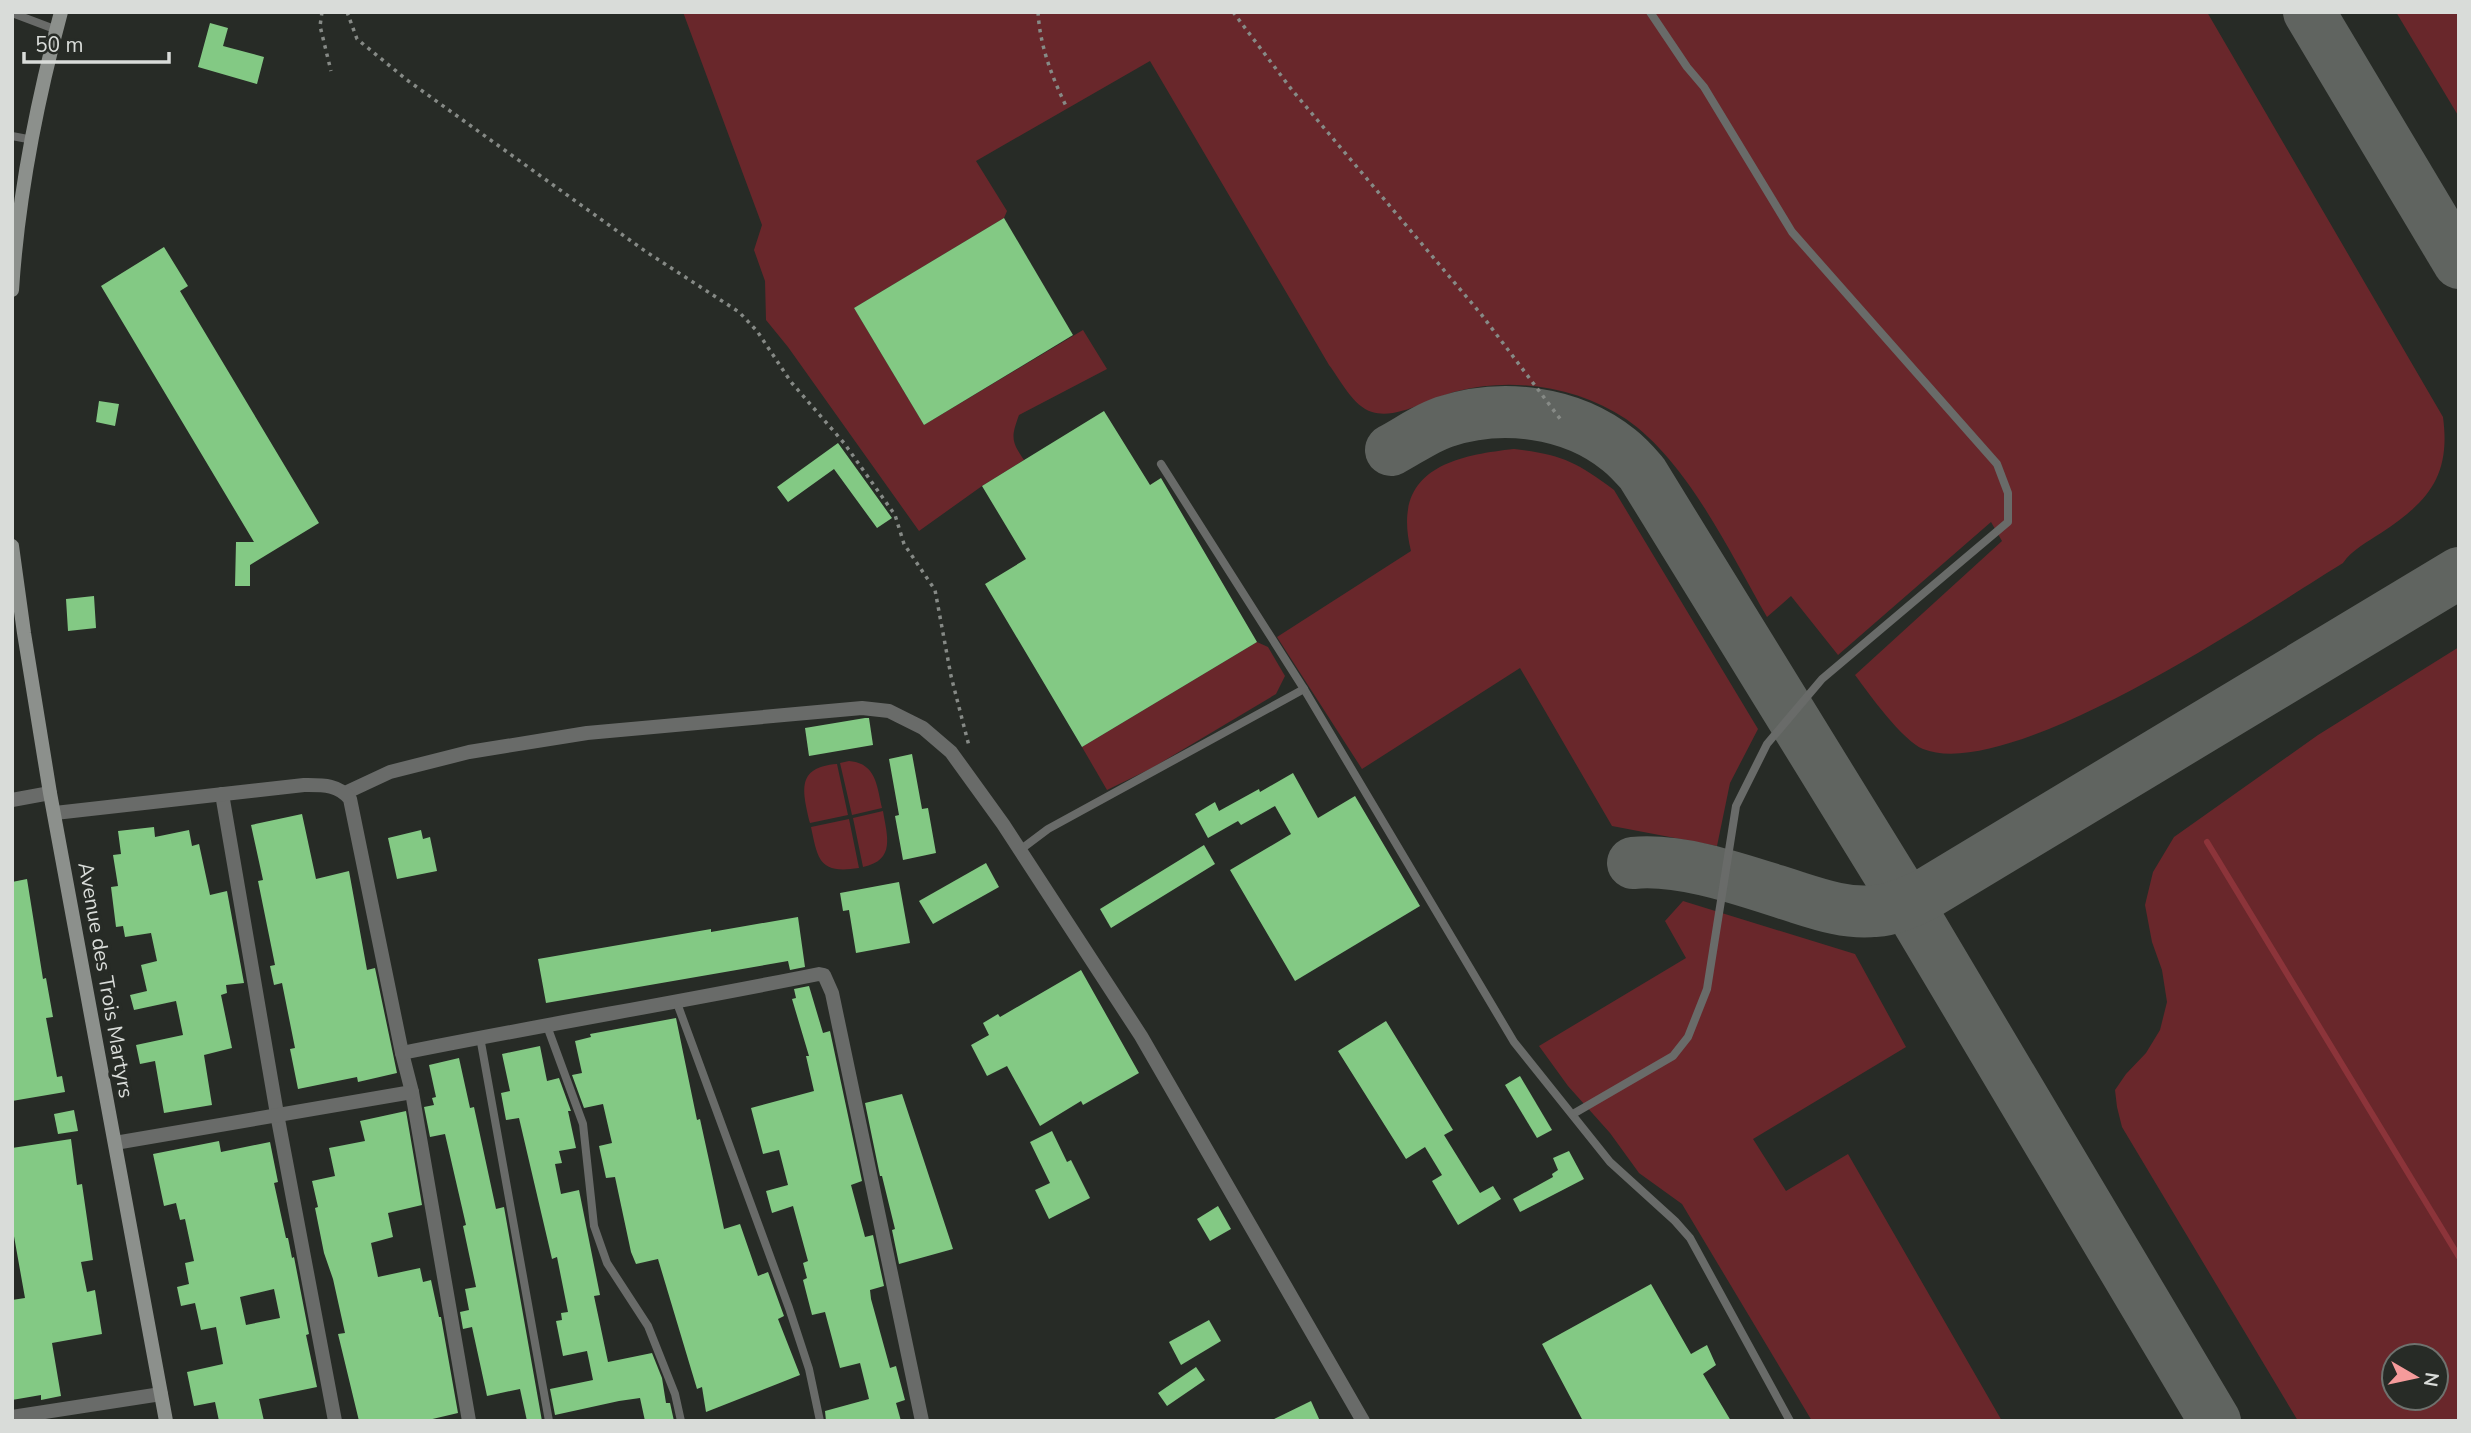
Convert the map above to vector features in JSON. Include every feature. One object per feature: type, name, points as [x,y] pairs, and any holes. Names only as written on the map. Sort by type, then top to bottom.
[{"type":"main road","points":[[12,290],[25,180],[61,12]]},
{"type":"main road","name":"Avenue des Trois Martyrs","points":[[12,546],[50,793],[166,1421]]},
{"type":"street","points":[[345,793],[390,772],[470,751],[587,733],[862,708],[889,711],[923,728],[951,752],[1020,849],[1141,1036],[1363,1421]]},
{"type":"street","points":[[55,813],[327,784],[345,793],[353,807],[412,1092],[469,1421]]},
{"type":"street","points":[[12,800],[50,793]]},
{"type":"street","points":[[222,794],[277,1114],[335,1421]]},
{"type":"street","points":[[402,1053],[824,975],[922,1421]]},
{"type":"street","points":[[115,1143],[412,1092]]},
{"type":"street","points":[[12,1417],[161,1394]]},
{"type":"lane","points":[[1573,1114],[1673,1056],[1688,1037],[1707,989],[1735,806],[1767,744],[1822,679],[2008,522],[2008,493],[1997,464],[1793,232],[1704,87],[1687,67],[1650,12]]},
{"type":"lane","points":[[12,13],[57,30]]},
{"type":"lane","points":[[12,136],[33,140]]},
{"type":"lane","points":[[1161,464],[1304,689],[1514,1042],[1610,1162],[1690,1238],[1790,1421]]},
{"type":"lane","points":[[1020,849],[1048,830],[1304,689]]},
{"type":"lane","points":[[677,1003],[789,1308],[809,1369],[820,1421]]},
{"type":"lane","points":[[547,1026],[583,1124],[594,1226],[607,1264],[648,1326],[675,1394],[681,1421]]},
{"type":"lane","points":[[480,1037],[549,1421]]},
{"type":"path","points":[[322,12],[320,26],[331,71]]},
{"type":"path","points":[[347,12],[357,39],[407,79],[645,251],[740,312],[757,331],[791,382],[844,443],[895,515],[904,544],[935,590],[951,676],[969,747]]},
{"type":"path","points":[[1038,12],[1039,33],[1048,65],[1067,108]]},
{"type":"path","points":[[1233,12],[1292,90],[1482,314],[1561,420]]},
{"type":"shaded area","points":[[683,12],[2207,12],[2443,417],[2443,456],[2433,485],[2412,510],[2355,550],[2343,563],[2256,618],[2136,688],[2014,742],[1963,753],[1923,749],[1896,727],[1855,675],[2002,541],[1991,522],[1838,655],[1791,596],[1767,617],[1706,510],[1669,459],[1648,437],[1607,408],[1566,392],[1523,385],[1501,385],[1458,391],[1393,413],[1382,414],[1365,409],[1348,392],[1329,365],[1150,61],[976,161],[1007,211],[1004,218],[854,308],[924,425],[1083,330],[1107,369],[1019,415],[1014,439],[1024,460],[919,531],[766,320],[765,281],[754,250],[762,225]]},
{"type":"shaded area","points":[[2396,12],[2459,12],[2459,117]]},
{"type":"shaded area","points":[[1514,449],[1567,461],[1589,472],[1614,490],[1758,729],[1730,783],[1717,846],[1612,826],[1520,668],[1362,769],[1277,637],[1411,551],[1407,524],[1410,502],[1418,485],[1431,473],[1448,463],[1468,457]]},
{"type":"shaded area","points":[[1257,642],[1268,647],[1285,676],[1276,694],[1152,768],[1107,790],[1082,747]]},
{"type":"shaded area","points":[[2459,647],[2459,1421],[2298,1421],[2122,1127],[2115,1090],[2146,1053],[2160,1030],[2167,1002],[2162,970],[2152,942],[2145,905],[2153,872],[2174,837],[2318,735]]},
{"type":"shaded area","points":[[849,761],[865,766],[870,771],[882,808],[852,815],[840,763]]},
{"type":"shaded area","points":[[837,764],[848,815],[810,823],[804,792],[808,776],[823,766]]},
{"type":"shaded area","points":[[883,811],[887,838],[885,853],[881,859],[863,867],[853,818]]},
{"type":"shaded area","points":[[849,819],[859,868],[829,867],[819,856],[811,827]]},
{"type":"shaded area","points":[[1683,901],[1855,954],[1906,1047],[1753,1139],[1786,1191],[1848,1154],[2002,1421],[1812,1421],[1682,1204],[1639,1173],[1539,1046],[1686,958],[1665,921]]},
{"type":"building","points":[[210,23],[228,28],[223,46],[264,57],[257,84],[198,67]]},
{"type":"building","points":[[1004,218],[1073,335],[924,425],[854,308]]},
{"type":"building","points":[[164,247],[188,286],[180,291],[319,523],[250,565],[250,586],[235,586],[236,542],[254,542],[101,286]]},
{"type":"building","points":[[99,401],[119,404],[115,426],[96,422]]},
{"type":"building","points":[[1104,411],[1150,485],[1161,478],[1257,642],[1082,747],[985,584],[1026,559],[982,486]]},
{"type":"building","points":[[838,443],[892,518],[877,528],[834,469],[788,502],[777,487]]},
{"type":"building","points":[[94,596],[96,628],[68,631],[66,599]]},
{"type":"building","points":[[869,718],[873,745],[809,756],[805,728]]},
{"type":"building","points":[[912,754],[922,809],[928,808],[936,853],[903,860],[895,816],[899,815],[889,759]]},
{"type":"building","points":[[1293,773],[1318,818],[1355,796],[1420,906],[1295,981],[1230,870],[1291,834],[1275,806],[1241,825],[1238,821],[1208,838],[1195,814],[1215,802],[1219,811]]},
{"type":"building","points":[[302,814],[316,879],[349,871],[367,970],[375,968],[397,1073],[358,1082],[357,1077],[298,1089],[290,1049],[295,1048],[282,983],[274,985],[270,966],[275,965],[258,881],[263,880],[251,825]]},
{"type":"building","points":[[154,827],[155,837],[189,830],[192,846],[199,844],[210,895],[227,891],[244,983],[226,985],[227,993],[221,995],[232,1048],[204,1055],[212,1105],[164,1113],[155,1061],[140,1064],[136,1045],[183,1035],[176,1001],[134,1010],[130,995],[147,991],[141,965],[157,961],[151,933],[125,937],[123,926],[116,927],[111,887],[118,886],[113,855],[121,854],[118,831]]},
{"type":"building","points":[[421,830],[423,839],[430,837],[437,871],[397,879],[388,838]]},
{"type":"building","points":[[1204,845],[1215,864],[1111,928],[1100,909]]},
{"type":"building","points":[[986,863],[999,887],[933,924],[919,901]]},
{"type":"building","points":[[27,879],[43,979],[46,978],[53,1017],[46,1018],[57,1077],[62,1076],[65,1092],[12,1101],[12,882]]},
{"type":"building","points":[[899,882],[910,943],[856,953],[849,910],[843,911],[840,893]]},
{"type":"building","points":[[798,917],[805,967],[790,970],[788,961],[546,1003],[538,959]]},
{"type":"building","points":[[1081,970],[1139,1073],[1083,1105],[1081,1101],[1040,1126],[1007,1066],[987,1076],[971,1045],[989,1035],[983,1023],[998,1014],[1000,1017]]},
{"type":"building","points":[[809,986],[823,1033],[830,1031],[862,1181],[851,1185],[865,1237],[873,1235],[884,1286],[870,1290],[871,1299],[890,1368],[896,1366],[905,1400],[896,1403],[901,1421],[826,1421],[825,1411],[869,1399],[860,1363],[840,1368],[825,1312],[812,1315],[803,1280],[807,1278],[803,1263],[808,1261],[793,1206],[772,1213],[766,1191],[788,1185],[779,1150],[763,1154],[751,1108],[814,1091],[806,1056],[809,1056],[792,999],[796,998],[794,989]]},
{"type":"building","points":[[676,1018],[697,1120],[700,1119],[724,1229],[740,1224],[758,1276],[768,1272],[784,1316],[778,1319],[800,1375],[706,1412],[702,1387],[697,1389],[658,1259],[636,1264],[615,1177],[606,1178],[599,1146],[612,1143],[603,1104],[584,1108],[572,1075],[582,1073],[575,1041],[591,1037],[590,1034]]},
{"type":"building","points":[[1386,1021],[1453,1130],[1444,1135],[1480,1193],[1493,1186],[1501,1199],[1458,1225],[1432,1181],[1442,1175],[1425,1147],[1406,1159],[1338,1051]]},
{"type":"building","points":[[540,1046],[547,1081],[559,1078],[571,1111],[568,1111],[576,1148],[559,1151],[562,1163],[555,1164],[561,1194],[579,1190],[600,1295],[594,1296],[608,1362],[652,1353],[674,1421],[645,1421],[640,1398],[555,1415],[550,1389],[593,1380],[587,1351],[563,1356],[556,1321],[562,1320],[561,1313],[568,1312],[557,1257],[552,1259],[519,1118],[506,1120],[501,1093],[510,1091],[502,1054]]},
{"type":"building","points":[[459,1058],[470,1108],[474,1107],[496,1209],[504,1207],[542,1421],[527,1421],[520,1389],[487,1396],[472,1327],[463,1329],[460,1312],[469,1310],[465,1289],[476,1287],[463,1226],[466,1225],[445,1134],[430,1137],[424,1107],[434,1105],[432,1098],[436,1097],[429,1065]]},
{"type":"building","points":[[1520,1076],[1552,1130],[1537,1138],[1505,1085]]},
{"type":"building","points":[[902,1094],[953,1249],[899,1264],[892,1230],[895,1229],[880,1176],[865,1103]]},
{"type":"building","points":[[74,1110],[78,1131],[58,1134],[54,1114]]},
{"type":"building","points":[[406,1111],[422,1205],[388,1213],[393,1237],[371,1243],[378,1277],[420,1268],[423,1282],[431,1280],[441,1317],[458,1413],[424,1421],[359,1421],[338,1334],[345,1333],[333,1279],[324,1253],[312,1181],[335,1176],[329,1148],[365,1141],[360,1121]]},
{"type":"building","points":[[1052,1131],[1067,1162],[1071,1160],[1090,1198],[1049,1219],[1035,1190],[1050,1183],[1030,1142]]},
{"type":"building","points":[[71,1139],[77,1185],[82,1184],[93,1260],[81,1262],[87,1292],[95,1290],[102,1334],[52,1343],[61,1396],[41,1400],[41,1395],[12,1400],[12,1300],[25,1298],[12,1225],[12,1148]]},
{"type":"building","points":[[219,1141],[221,1152],[270,1142],[278,1182],[274,1183],[286,1238],[292,1258],[294,1257],[317,1387],[259,1399],[264,1421],[219,1421],[215,1402],[194,1406],[187,1372],[223,1364],[216,1327],[201,1330],[195,1303],[181,1306],[177,1287],[189,1284],[185,1263],[194,1261],[185,1219],[180,1220],[176,1203],[164,1206],[153,1154]],"holes":[[[274,1289],[280,1318],[246,1325],[240,1297]]]},
{"type":"building","points":[[1569,1151],[1584,1179],[1520,1212],[1513,1199],[1553,1177],[1552,1174],[1558,1170],[1553,1158]]},
{"type":"building","points":[[1218,1206],[1231,1229],[1210,1241],[1197,1219]]},
{"type":"building","points":[[1651,1284],[1691,1354],[1707,1345],[1716,1365],[1703,1374],[1731,1421],[1583,1421],[1542,1344]]},
{"type":"building","points":[[1209,1320],[1221,1341],[1181,1365],[1169,1342]]},
{"type":"building","points":[[1196,1367],[1205,1380],[1167,1406],[1158,1393]]},
{"type":"building","points":[[1311,1401],[1320,1421],[1270,1421]]},
{"type":"waterway","points":[[2207,842],[2459,1257]]},
{"type":"taxiway","points":[[2309,12],[2459,263]]},
{"type":"taxiway","points":[[1391,450],[1437,425],[1466,416],[1512,412],[1535,414],[1579,426],[1600,437],[1622,453],[1642,473],[1907,903],[2215,1421]]},
{"type":"taxiway","points":[[1633,863],[1653,862],[1694,868],[1845,910],[1865,912],[1901,905],[1926,894],[2459,573]]}]
